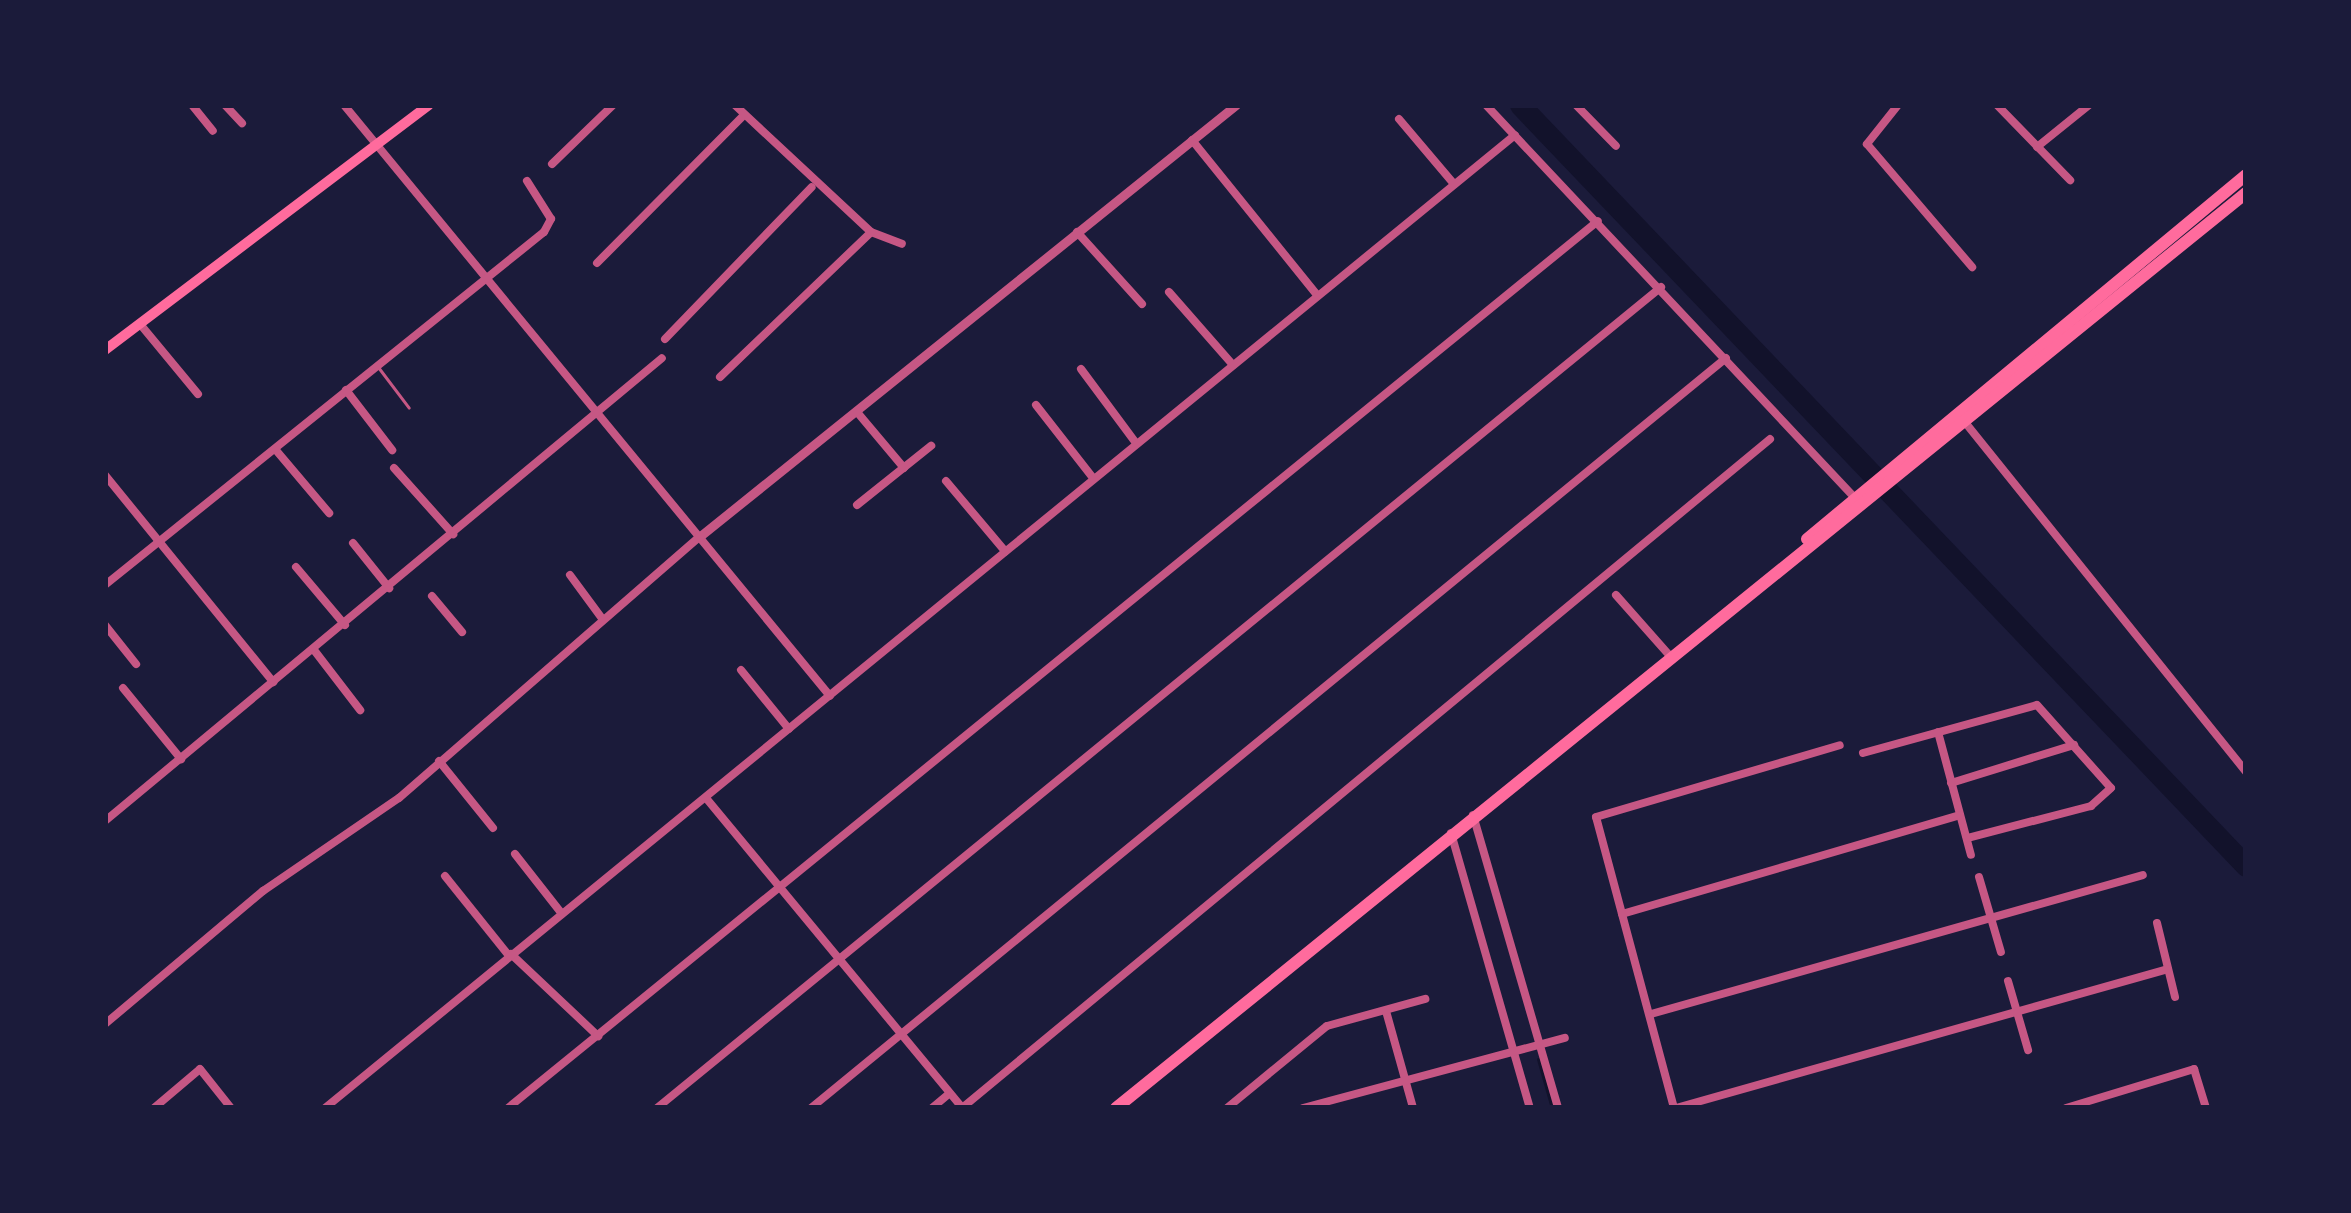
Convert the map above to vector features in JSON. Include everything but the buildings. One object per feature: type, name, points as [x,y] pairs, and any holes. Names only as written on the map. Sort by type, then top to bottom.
[{"type":"highway","points":[[1890,472],[2246,175]]},
{"type":"highway","points":[[1116,1108],[1861,494],[1964,421],[2246,193]]},
{"type":"highway","points":[[1184,1052],[1195,1067]]},
{"type":"main road","points":[[105,350],[429,105]]},
{"type":"street","points":[[192,105],[213,131]]},
{"type":"street","points":[[225,105],[242,123]]},
{"type":"street","points":[[344,105],[830,696]]},
{"type":"street","points":[[552,164],[613,105]]},
{"type":"street","points":[[735,105],[812,187],[871,232],[902,244]]},
{"type":"street","points":[[105,1024],[439,761],[601,617],[1236,105]]},
{"type":"street","points":[[1486,105],[1861,494]]},
{"type":"street","points":[[1576,105],[1616,146]]},
{"type":"street","points":[[1898,105],[1867,144],[1972,267]]},
{"type":"street","points":[[1996,105],[2070,180]]},
{"type":"street","points":[[2037,147],[2089,105]]},
{"type":"street","points":[[597,263],[744,115]]},
{"type":"street","points":[[1399,119],[1454,184]]},
{"type":"street","points":[[325,1108],[1514,135]]},
{"type":"street","points":[[1192,140],[1317,296]]},
{"type":"street","points":[[105,585],[550,225],[527,181]]},
{"type":"street","points":[[665,339],[812,187]]},
{"type":"street","points":[[508,1108],[1598,221]]},
{"type":"street","points":[[720,377],[871,232]]},
{"type":"street","points":[[1077,232],[1142,304]]},
{"type":"street","points":[[657,1108],[1661,287]]},
{"type":"street","points":[[1169,292],[1233,364]]},
{"type":"street","points":[[140,324],[198,394]]},
{"type":"street","points":[[105,821],[389,588],[413,575],[453,534],[662,358]]},
{"type":"street","points":[[811,1108],[1726,358]]},
{"type":"street","points":[[1081,369],[1136,443]]},
{"type":"street","points":[[346,390],[392,450]]},
{"type":"street","points":[[1036,406],[1093,478]]},
{"type":"street","points":[[857,412],[904,468]]},
{"type":"street","points":[[1964,421],[2246,772]]},
{"type":"street","points":[[706,798],[962,1108],[1770,439]]},
{"type":"street","points":[[857,505],[931,446]]},
{"type":"street","points":[[275,449],[329,513]]},
{"type":"street","points":[[394,468],[453,534]]},
{"type":"street","points":[[105,475],[157,545],[273,682]]},
{"type":"street","points":[[946,481],[1005,551]]},
{"type":"street","points":[[353,543],[389,588]]},
{"type":"street","points":[[296,567],[345,626]]},
{"type":"street","points":[[570,575],[601,617]]},
{"type":"street","points":[[432,596],[462,632]]},
{"type":"street","points":[[1616,596],[1669,655]]},
{"type":"street","points":[[105,625],[136,664]]},
{"type":"street","points":[[314,650],[360,710]]},
{"type":"street","points":[[741,670],[789,729]]},
{"type":"street","points":[[123,688],[181,759]]},
{"type":"street","points":[[1863,753],[2037,705],[2110,795],[1967,838]]},
{"type":"street","points":[[1938,732],[1971,855]]},
{"type":"street","points":[[1840,745],[1598,814],[1675,1108],[2168,969]]},
{"type":"street","points":[[1951,783],[2074,745]]},
{"type":"street","points":[[439,761],[493,828]]},
{"type":"street","points":[[1473,815],[1558,1108]]},
{"type":"street","points":[[1622,914],[1960,815]]},
{"type":"street","points":[[1451,833],[1530,1108]]},
{"type":"street","points":[[1110,844],[1120,855]]},
{"type":"street","points":[[515,854],[562,914]]},
{"type":"street","points":[[1651,1014],[2144,875]]},
{"type":"street","points":[[445,876],[510,955],[598,1036]]},
{"type":"street","points":[[1979,877],[2001,952]]},
{"type":"street","points":[[2157,923],[2175,997]]},
{"type":"street","points":[[2008,981],[2028,1051]]},
{"type":"street","points":[[1227,1108],[1313,1034],[1425,999]]},
{"type":"street","points":[[1386,1011],[1413,1108]]},
{"type":"street","points":[[1303,1108],[1565,1038]]},
{"type":"street","points":[[154,1108],[200,1069],[231,1108]]},
{"type":"street","points":[[2066,1108],[2194,1070],[2206,1108]]},
{"type":"street","points":[[932,1108],[950,1093]]},
{"type":"lane","points":[[377,365],[409,408]]},
{"type":"waterway","points":[[1520,105],[2246,866]]},
{"type":"waterway","points":[[1538,1059],[1552,1108]]}]
